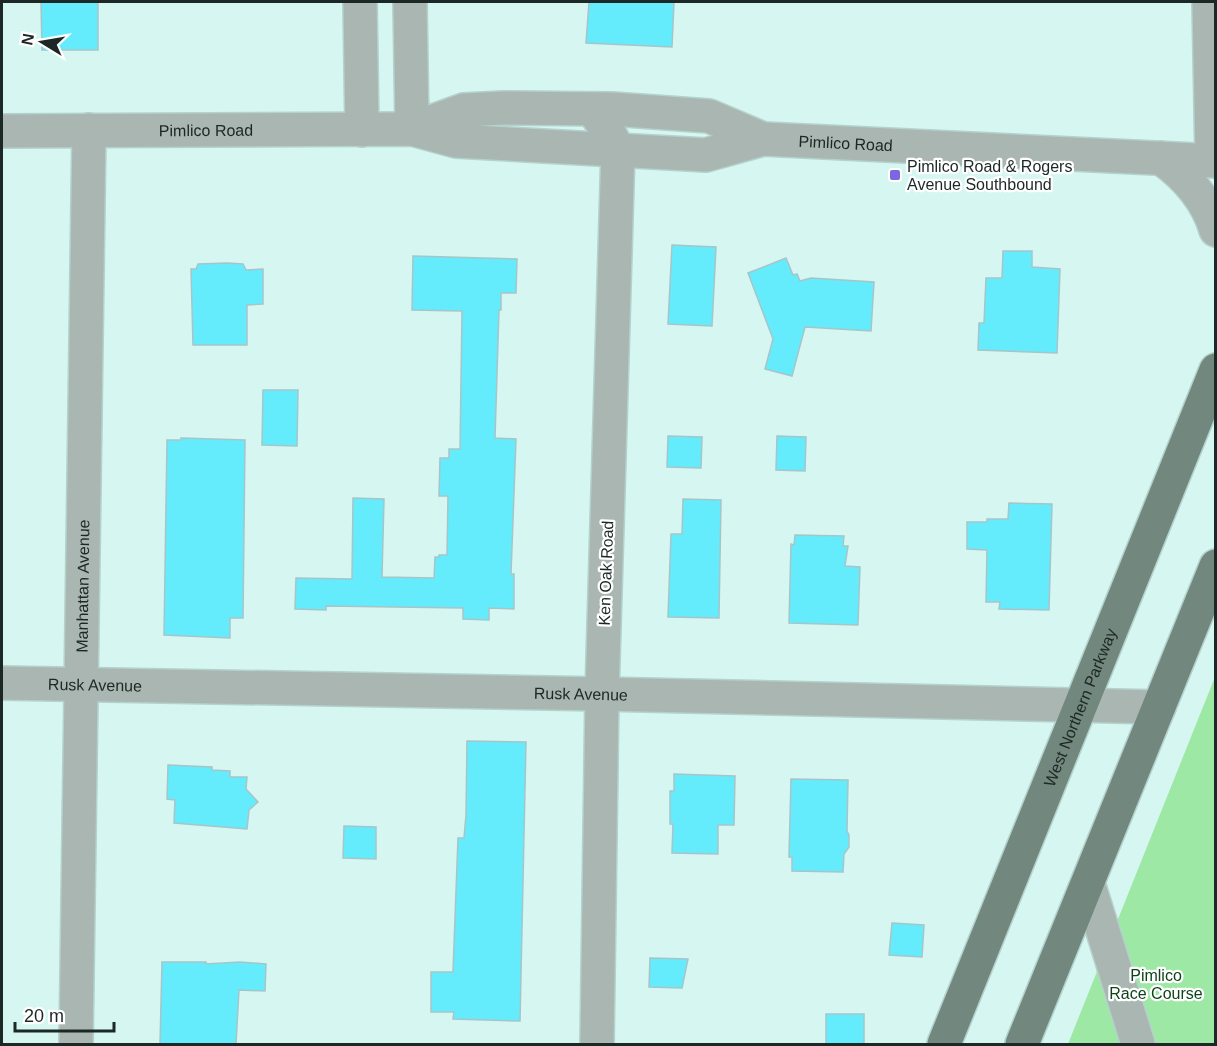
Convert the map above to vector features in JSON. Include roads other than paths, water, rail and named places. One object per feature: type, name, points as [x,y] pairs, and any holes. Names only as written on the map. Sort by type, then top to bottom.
[{"type":"main road","name":"West Northern Parkway","points":[[944,1044],[1215,370]]},
{"type":"main road","points":[[1022,1044],[1215,566]]},
{"type":"street","points":[[360,2],[362,130]]},
{"type":"street","points":[[410,2],[412,129]]},
{"type":"street","points":[[1209,2],[1214,160]]},
{"type":"street","name":"Pimlico Road","points":[[412,129],[464,110],[612,109],[708,116],[764,139]]},
{"type":"street","points":[[592,110],[608,131],[618,150]]},
{"type":"street","name":"Pimlico Road","points":[[2,131],[412,129],[456,141],[706,155],[764,139],[1214,160]]},
{"type":"street","name":"Manhattan Avenue","points":[[76,1044],[89,130]]},
{"type":"street","name":"Ken Oak Road","points":[[597,1044],[602,694],[618,150]]},
{"type":"street","points":[[1161,158],[1181,173],[1198,193],[1208,209],[1215,230]]},
{"type":"street","name":"Rusk Avenue","points":[[2,683],[1159,707]]},
{"type":"street","points":[[1088,883],[1138,1044]]},
{"type":"place","name":"Pimlico Road & Rogers Avenue Southbound","points":[[895,175]]},
{"type":"park label","name":"Pimlico Race Course","points":[[1156,984]]}]
